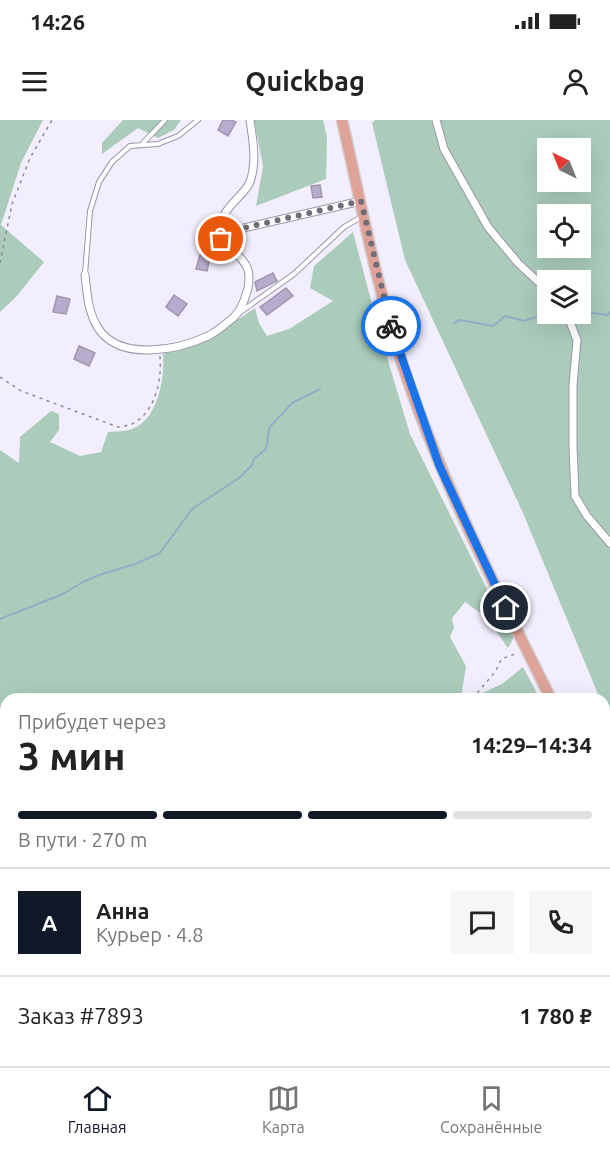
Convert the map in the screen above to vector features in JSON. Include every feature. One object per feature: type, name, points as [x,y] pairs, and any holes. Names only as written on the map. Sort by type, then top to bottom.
[{"type":"main road","points":[[342,120],[391,328],[439,465],[548,693]]},
{"type":"street","points":[[85,275],[90,312],[98,328],[107,339],[128,349],[146,351],[178,346],[210,336],[236,315],[245,300],[249,280],[248,269],[221,239],[223,230],[221,225],[225,214],[249,183],[255,156],[250,120]]},
{"type":"street","points":[[436,120],[444,149],[488,227],[537,280]]},
{"type":"street","points":[[223,230],[244,228],[361,201]]},
{"type":"street","points":[[571,324],[576,340],[573,385],[575,496],[587,516],[610,543]]},
{"type":"lane","points":[[143,143],[165,120]]},
{"type":"lane","points":[[85,275],[90,211],[99,182],[112,162],[130,146],[143,143],[158,144],[178,136],[198,120]]},
{"type":"lane","points":[[236,315],[294,274],[344,227],[364,215]]},
{"type":"path","points":[[0,263],[12,204],[30,158],[52,120]]},
{"type":"path","points":[[0,377],[21,391],[118,427],[133,424],[145,412],[156,394],[161,374],[159,349]]},
{"type":"path","points":[[477,693],[495,673],[501,659],[527,650]]},
{"type":"green space","points":[[0,120],[43,120],[21,163],[1,225],[44,262],[16,297],[0,312]]},
{"type":"green space","points":[[123,120],[181,120],[174,130],[158,138],[138,128],[102,154],[102,143]]},
{"type":"green space","points":[[254,120],[323,120],[327,137],[326,179],[256,206],[263,166]]},
{"type":"green space","points":[[375,120],[610,120],[610,693],[598,693],[523,513],[405,260],[372,123]]},
{"type":"green space","points":[[353,232],[410,434],[484,583],[514,637],[508,648],[487,618],[465,602],[452,618],[454,628],[450,637],[466,666],[462,693],[0,693],[0,450],[19,463],[20,437],[51,411],[59,414],[59,430],[50,442],[80,456],[101,452],[108,432],[132,429],[141,424],[154,408],[163,375],[163,354],[212,337],[255,308],[259,323],[267,336],[289,329],[333,301],[310,288],[314,266]]},
{"type":"green space","points":[[523,667],[537,693],[482,693],[502,684]]},
{"type":"building","points":[[223,120],[236,122],[228,136],[218,130]]},
{"type":"building","points":[[320,185],[322,197],[313,198],[311,186]]},
{"type":"building","points":[[200,255],[210,257],[207,271],[196,269]]},
{"type":"building","points":[[273,273],[277,281],[257,291],[255,282]]},
{"type":"building","points":[[286,288],[293,296],[267,315],[260,307]]},
{"type":"building","points":[[174,295],[187,304],[178,316],[166,307]]},
{"type":"building","points":[[57,296],[70,299],[66,314],[53,312]]},
{"type":"building","points":[[79,346],[95,353],[89,366],[74,359]]},
{"type":"waterway","points":[[591,314],[608,315],[610,312]]},
{"type":"waterway","points":[[454,323],[460,320],[493,326],[505,316],[524,321],[537,317]]},
{"type":"waterway","points":[[0,619],[63,594],[99,575],[135,564],[160,553],[192,509],[239,478],[252,465],[254,459],[266,449],[269,428],[292,403],[320,389]]},
{"type":"way so far","points":[[221,239],[223,230],[244,228],[361,201],[391,326]]},
{"type":"route","points":[[391,326],[439,465],[506,608]]}]
